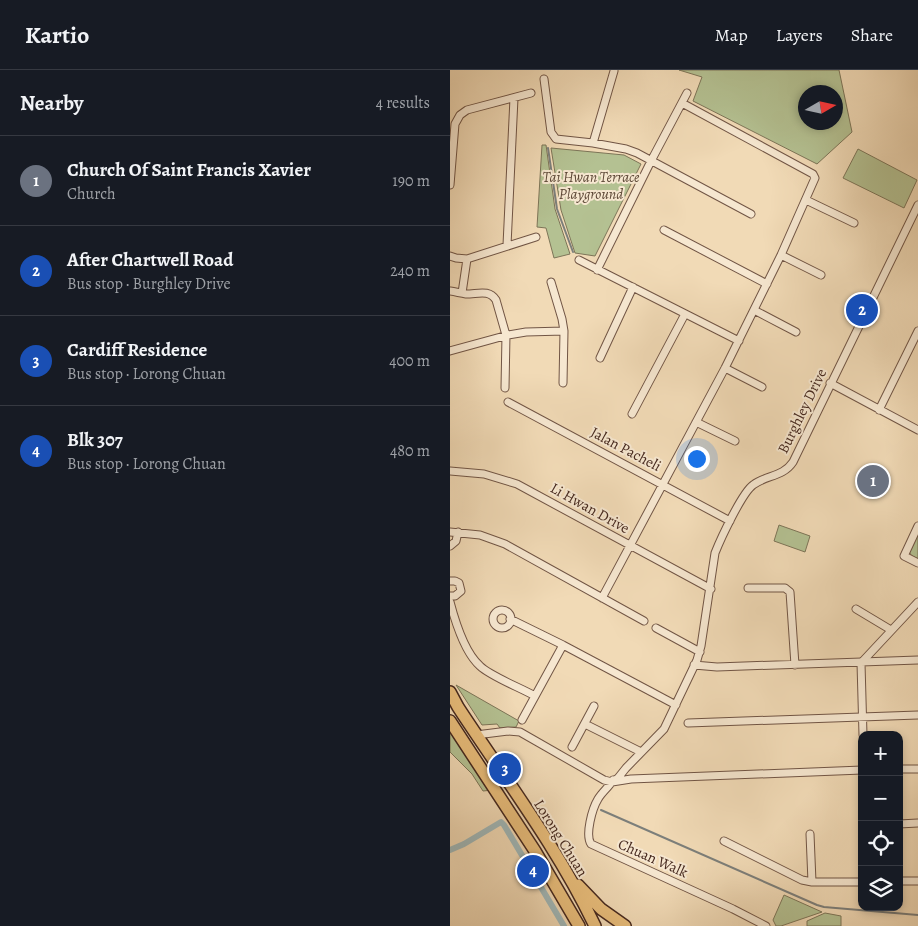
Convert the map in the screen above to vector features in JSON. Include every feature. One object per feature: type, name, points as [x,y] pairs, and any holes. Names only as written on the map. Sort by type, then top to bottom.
[{"type":"main road","name":"Lorong Chuan","points":[[450,692],[566,870],[595,926]]},
{"type":"main road","name":"Lorong Chuan","points":[[450,721],[544,864],[579,925]]},
{"type":"main road","points":[[566,870],[601,909],[625,926]]},
{"type":"street","points":[[593,143],[614,71]]},
{"type":"street","points":[[544,78],[553,136],[559,140],[593,143],[626,149],[751,214]]},
{"type":"street","points":[[450,185],[457,118],[470,109],[532,93]]},
{"type":"street","points":[[598,270],[651,161],[687,93]]},
{"type":"street","points":[[507,246],[514,98]]},
{"type":"street","points":[[602,598],[726,368],[781,256],[814,178],[813,174],[682,103]]},
{"type":"street","points":[[806,200],[854,223]]},
{"type":"street","name":"Burghley Drive","points":[[612,782],[618,778],[640,752],[661,734],[700,652],[715,552],[730,521],[752,486],[782,473],[791,466],[918,205]]},
{"type":"street","points":[[664,230],[767,284]]},
{"type":"street","points":[[450,256],[466,259],[536,237]]},
{"type":"street","points":[[781,256],[821,275]]},
{"type":"street","points":[[462,293],[466,259]]},
{"type":"street","points":[[579,260],[739,341]]},
{"type":"street","points":[[551,282],[564,331],[563,383]]},
{"type":"street","points":[[600,358],[633,287]]},
{"type":"street","points":[[450,291],[487,293],[493,296],[497,303],[506,335],[505,388]]},
{"type":"street","points":[[754,310],[796,332]]},
{"type":"street","points":[[632,414],[686,314]]},
{"type":"street","points":[[450,351],[506,335],[526,332],[564,331]]},
{"type":"street","points":[[879,410],[918,331]]},
{"type":"street","points":[[726,368],[762,387]]},
{"type":"street","points":[[830,383],[918,430]]},
{"type":"street","name":"Jalan Pacheli","points":[[508,402],[730,521]]},
{"type":"street","points":[[696,422],[734,441]]},
{"type":"street","name":"Li Hwan Drive","points":[[450,471],[484,474],[517,484],[710,589]]},
{"type":"street","points":[[918,526],[904,556],[918,563]]},
{"type":"street","points":[[450,546],[456,541],[454,532],[480,535],[505,544],[644,621]]},
{"type":"street","points":[[450,581],[455,581],[461,586],[459,594],[450,596]]},
{"type":"street","points":[[748,588],[785,588],[790,592],[795,665]]},
{"type":"street","points":[[450,602],[460,632],[476,663],[535,696]]},
{"type":"street","points":[[863,731],[861,663],[918,602]]},
{"type":"street","points":[[856,609],[890,630]]},
{"type":"street","points":[[510,618],[563,644],[676,705]]},
{"type":"street","points":[[656,628],[700,652]]},
{"type":"street","points":[[522,720],[563,644]]},
{"type":"street","points":[[694,665],[717,667],[918,660]]},
{"type":"street","points":[[572,747],[594,706]]},
{"type":"street","points":[[688,723],[918,716]]},
{"type":"street","points":[[584,724],[640,752]]},
{"type":"street","points":[[476,734],[508,731],[520,732],[580,767],[604,780],[612,782],[631,779],[858,770]]},
{"type":"street","points":[[626,768],[627,776],[631,779]]},
{"type":"street","points":[[903,769],[918,768]]},
{"type":"street","name":"Chuan Walk","points":[[612,782],[598,798],[595,805],[588,832],[591,844],[766,926]]},
{"type":"street","points":[[903,824],[918,824]]},
{"type":"street","points":[[810,834],[812,882]]},
{"type":"street","points":[[724,840],[802,880],[812,882],[858,882]]},
{"type":"street","points":[[903,881],[918,880]]},
{"type":"green space","points":[[679,70],[839,70],[842,85],[798,85],[798,130],[843,130],[843,89],[852,132],[817,164],[693,101],[702,77]]},
{"type":"green space","points":[[542,145],[546,145],[555,209],[570,254],[554,258],[546,228],[537,227]]},
{"type":"green space","name":"Tai Hwan Terrace Playground","points":[[551,148],[624,155],[641,164],[595,256],[575,253],[561,210]]},
{"type":"green space","points":[[858,149],[917,180],[904,208],[843,178]]},
{"type":"green space","points":[[779,525],[810,536],[805,552],[774,541]]},
{"type":"green space","points":[[918,533],[918,559],[909,552]]},
{"type":"green space","points":[[456,685],[519,721],[516,727],[500,728],[497,724],[482,725]]},
{"type":"green space","points":[[450,726],[493,790],[483,791],[472,774],[450,752]]},
{"type":"green space","points":[[784,895],[822,912],[776,926],[773,920]]},
{"type":"green space","points":[[825,913],[841,916],[841,926],[807,926],[807,921]]},
{"type":"waterway","points":[[548,148],[557,209],[573,252]]},
{"type":"waterway","points":[[601,810],[817,905],[918,915]]},
{"type":"waterway","points":[[450,850],[501,822],[564,926]]},
{"type":"place","name":"After Chartwell Road","points":[[862,310]]},
{"type":"place","name":"Church Of Saint Francis Xavier","points":[[873,481]]},
{"type":"place","name":"Cardiff Residence","points":[[505,769]]},
{"type":"place","name":"Blk 307","points":[[533,871]]}]
